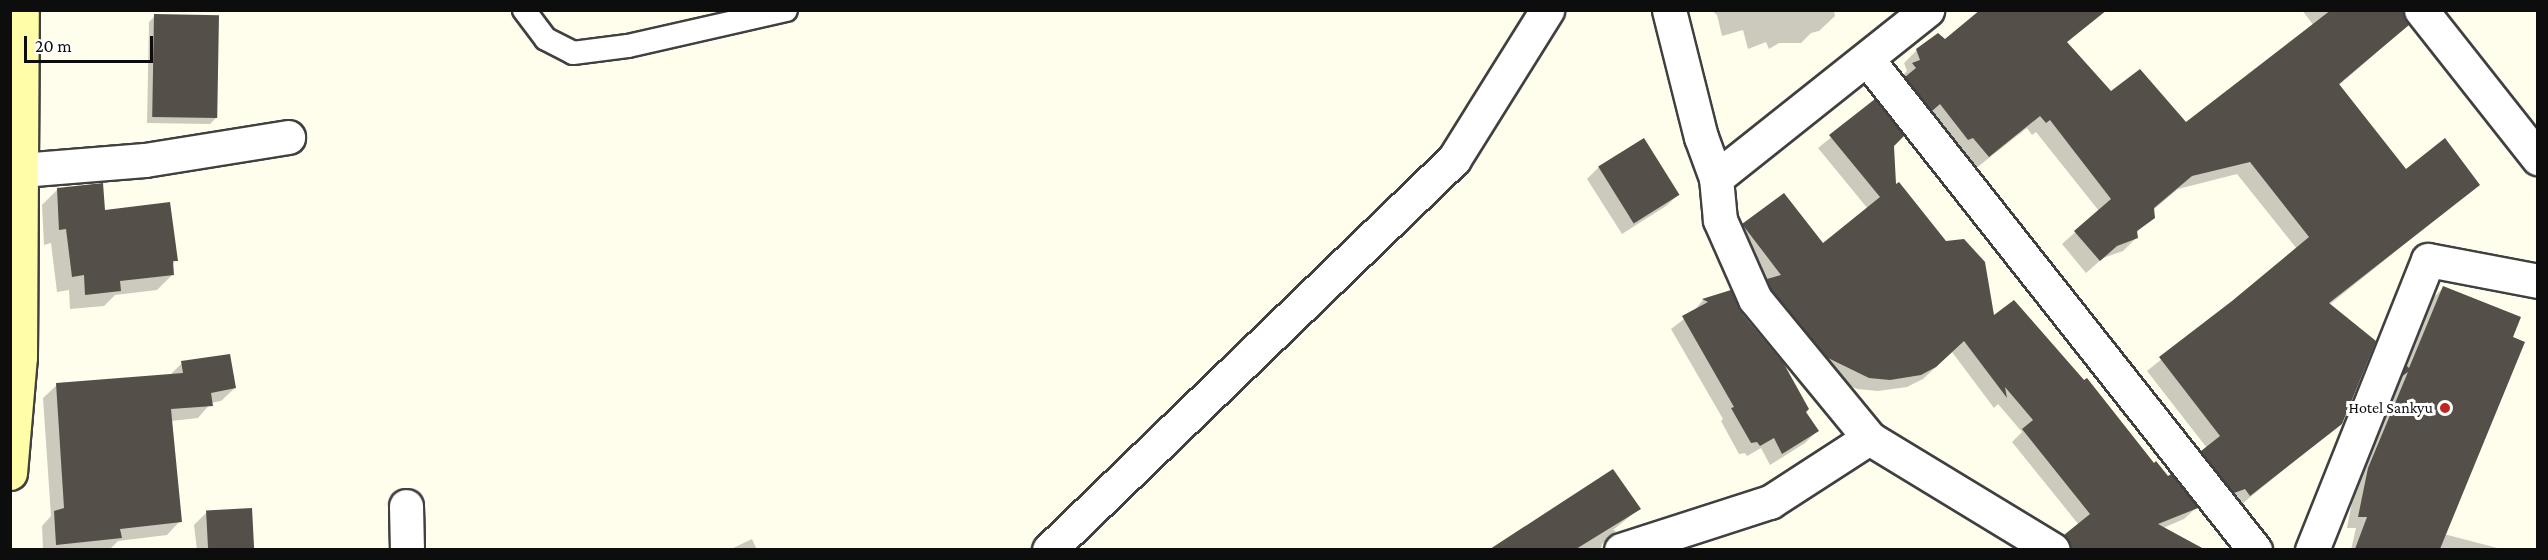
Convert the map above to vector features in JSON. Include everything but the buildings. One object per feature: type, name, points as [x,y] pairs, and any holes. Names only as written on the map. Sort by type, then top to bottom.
[{"type":"street","points":[[10,473],[20,357],[22,10]]},
{"type":"street","points":[[1049,549],[1454,159],[1547,10]]},
{"type":"street","points":[[1669,10],[1701,137],[1716,178],[1720,220],[1755,299],[1869,438],[2053,549]]},
{"type":"street","points":[[1716,178],[1927,10]]},
{"type":"street","points":[[2421,10],[2538,158]]},
{"type":"street","points":[[1867,59],[2255,549]]},
{"type":"street","points":[[21,170],[145,160],[288,137]]},
{"type":"street","points":[[2312,549],[2428,260],[2538,281]]},
{"type":"street","points":[[1621,549],[1770,502],[1869,438]]},
{"type":"street","points":[[406,506],[407,549]]},
{"type":"lane","points":[[525,10],[546,39],[573,53],[628,46],[786,10]]},
{"type":"place","name":"Hotel Sankyu","points":[[2445,408]]}]
